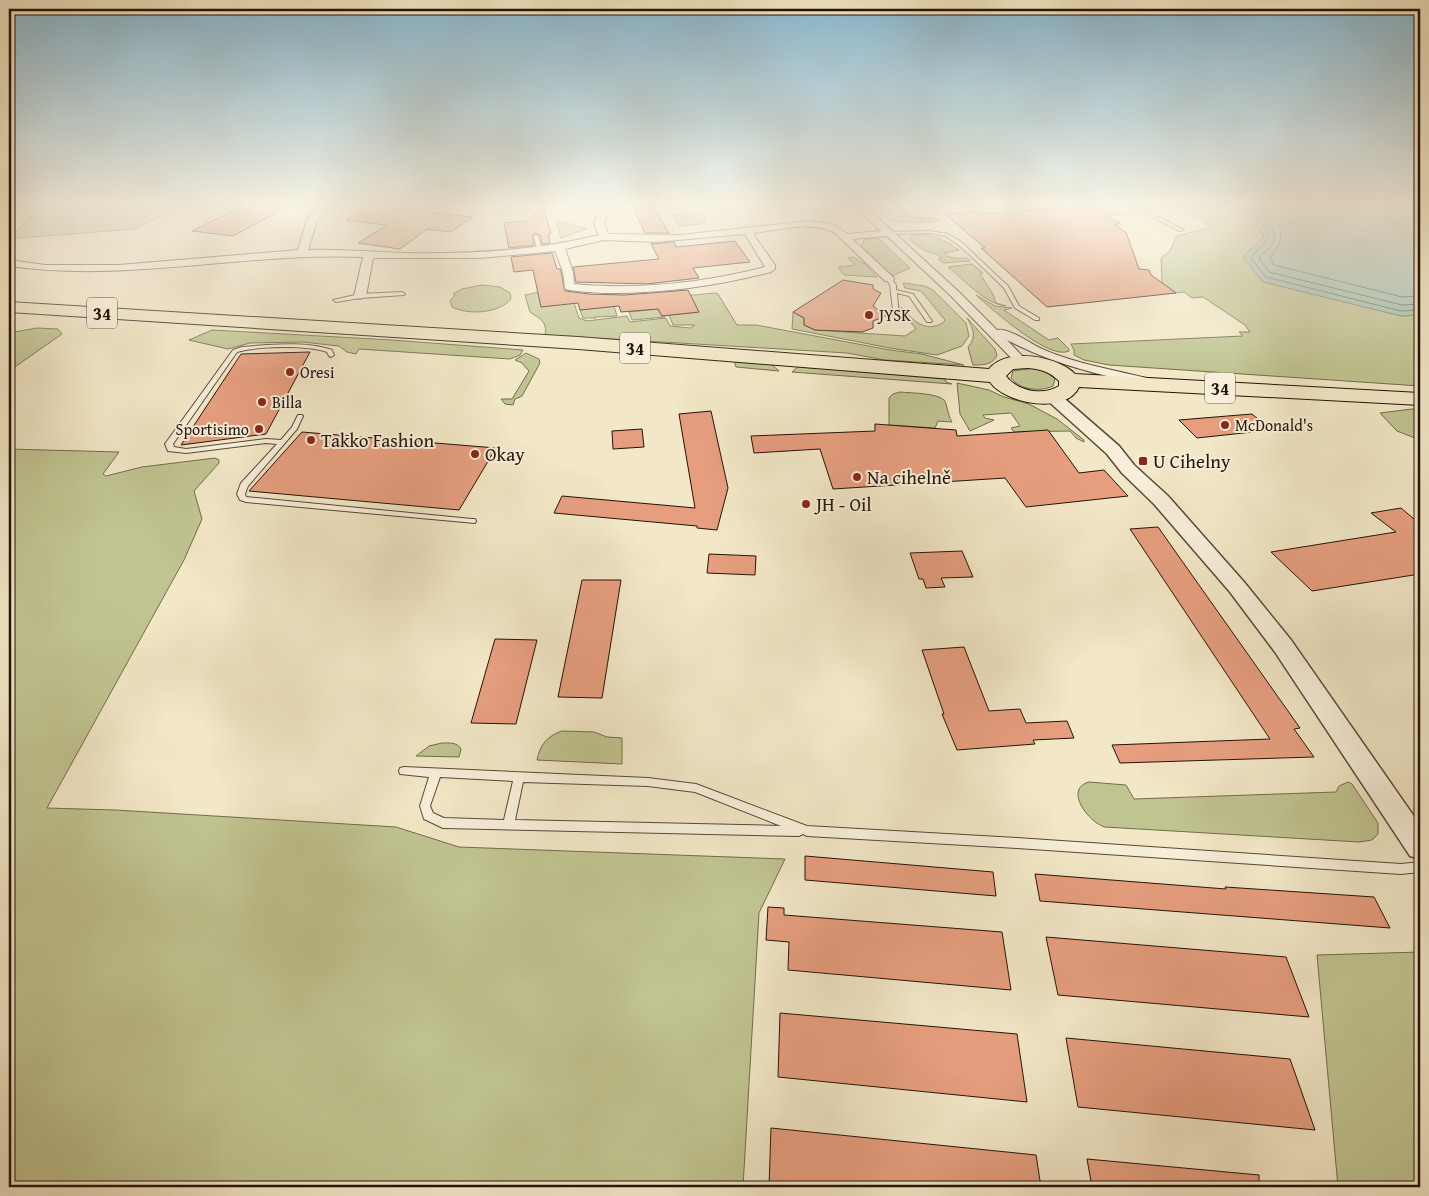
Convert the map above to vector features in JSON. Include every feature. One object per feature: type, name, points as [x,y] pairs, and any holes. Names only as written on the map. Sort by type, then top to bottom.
[{"type":"main road","name":"34","points":[[9,307],[578,344],[996,376]]},
{"type":"main road","points":[[1022,362],[1051,366],[1060,370],[1070,380],[1069,388],[1065,392],[1052,396],[1036,396],[1020,394],[1003,386],[996,376],[998,370],[1003,366],[1022,362]]},
{"type":"main road","name":"34","points":[[1070,380],[1420,398]]},
{"type":"street","points":[[9,263],[51,268],[111,268],[190,262]]},
{"type":"street","points":[[360,296],[367,262]]},
{"type":"street","points":[[564,262],[568,272],[569,287],[642,288],[694,284],[765,271],[770,269],[768,262]]},
{"type":"street","points":[[871,262],[889,279]]},
{"type":"street","points":[[918,262],[987,325],[1022,362]]},
{"type":"street","points":[[987,325],[1039,352],[1067,362],[1154,384]]},
{"type":"street","points":[[1052,396],[1113,450],[1128,469],[1161,500],[1237,587],[1283,646],[1420,847]]},
{"type":"lane","points":[[980,262],[1006,288],[1017,307],[1037,319]]},
{"type":"lane","points":[[889,279],[893,285],[896,317]]},
{"type":"lane","points":[[894,291],[911,296],[929,321]]},
{"type":"lane","points":[[336,300],[360,296],[402,294]]},
{"type":"lane","points":[[283,442],[266,441],[186,450],[171,449],[169,444],[235,351],[252,347],[320,347],[330,351],[331,355]]},
{"type":"lane","points":[[300,416],[295,428],[244,486],[241,494],[243,498],[246,500],[472,521]]},
{"type":"lane","points":[[404,771],[648,782],[696,788],[807,831]]},
{"type":"lane","points":[[436,772],[424,806],[428,816],[443,823],[807,831],[1007,842],[1402,869],[1420,867]]},
{"type":"lane","points":[[508,825],[519,777]]},
{"type":"green space","points":[[852,262],[861,262],[877,277],[844,275],[838,267],[855,265]]},
{"type":"green space","points":[[877,262],[903,262],[910,268],[892,276]]},
{"type":"green space","points":[[1161,262],[1256,262],[1401,316],[1420,315],[1420,386],[1109,365],[1084,360],[1074,355],[1071,344],[1243,336],[1239,332],[1250,332],[1245,325],[1203,297],[1192,298],[1184,292],[1176,293],[1162,283]]},
{"type":"green space","points":[[972,264],[983,273],[980,274],[993,294],[996,303],[975,290],[948,267]]},
{"type":"green space","points":[[903,283],[925,286],[933,290],[966,323],[969,336],[962,346],[937,355],[792,329],[793,312],[804,318],[804,325],[815,330],[905,336],[916,329],[903,313],[901,307],[919,324],[930,327],[944,322],[945,320],[921,291],[905,288]]},
{"type":"green space","points":[[482,285],[500,287],[510,293],[511,299],[499,308],[483,312],[459,310],[452,307],[450,301],[455,295],[453,294],[462,289]]},
{"type":"green space","points":[[544,291],[574,303],[579,318],[587,321],[627,316],[630,322],[666,318],[670,326],[690,328],[695,325],[673,325],[669,315],[699,312],[674,297],[715,293],[718,294],[737,325],[756,325],[890,350],[922,354],[964,365],[885,360],[847,353],[545,335],[544,324],[530,312],[525,295]]},
{"type":"green space","points":[[976,295],[995,306],[1012,308],[1004,310],[1049,340],[1058,338],[1069,351],[1060,352],[1035,341],[1007,322]]},
{"type":"green space","points":[[614,306],[617,316],[583,318],[580,310]]},
{"type":"green space","points":[[658,309],[662,316],[665,317],[632,320],[629,312]]},
{"type":"green space","points":[[967,318],[995,349],[997,355],[990,363],[973,365],[968,347],[972,340],[973,332]]},
{"type":"green space","points":[[37,328],[58,329],[62,334],[9,371],[9,333]]},
{"type":"green space","points":[[212,330],[392,340],[523,350],[520,355],[510,359],[359,349],[356,354],[347,352],[339,346],[302,342],[250,343],[228,349],[189,340]]},
{"type":"green space","points":[[526,353],[539,359],[540,363],[522,396],[515,399],[513,405],[505,404],[501,399],[512,399],[529,371],[522,363],[515,360]]},
{"type":"green space","points":[[734,360],[770,363],[779,371],[736,367]]},
{"type":"green space","points":[[800,365],[945,379],[946,382],[952,384],[792,372]]},
{"type":"green space","points":[[1032,368],[1047,372],[1055,379],[1053,386],[1042,389],[1030,389],[1020,385],[1011,378],[1013,371]]},
{"type":"green space","points":[[957,383],[989,390],[1004,397],[1029,404],[1057,419],[1084,440],[1084,442],[1076,438],[1070,431],[1014,432],[1011,428],[1020,426],[1011,413],[983,415],[985,418],[994,420],[970,431],[960,414]]},
{"type":"green space","points":[[900,392],[941,398],[945,402],[952,422],[938,421],[935,428],[889,425],[889,398],[893,394]]},
{"type":"green space","points":[[1420,408],[1420,440],[1397,431],[1380,413]]},
{"type":"green space","points":[[9,449],[119,452],[103,474],[106,476],[142,467],[215,458],[219,460],[219,463],[194,491],[202,519],[184,560],[47,808],[115,810],[396,827],[459,847],[785,859],[759,913],[743,1187],[9,1187]]},
{"type":"green space","points":[[562,731],[594,732],[607,737],[622,738],[622,764],[537,760],[545,742]]},
{"type":"green space","points":[[442,743],[457,745],[461,749],[459,757],[416,756],[429,746]]},
{"type":"green space","points":[[1089,782],[1126,785],[1134,799],[1336,792],[1339,786],[1348,782],[1352,784],[1378,823],[1378,834],[1372,840],[1359,842],[1105,827],[1086,813],[1078,798],[1078,791]]},
{"type":"green space","points":[[1420,952],[1420,1187],[1338,1187],[1317,955]]},
{"type":"water","points":[[1247,262],[1420,262],[1420,315],[1401,316],[1263,282]]},
{"type":"building","points":[[512,262],[555,262],[557,269],[560,269],[565,291],[624,295],[688,290],[699,312],[662,316],[658,309],[621,312],[619,306],[580,310],[578,303],[541,307],[533,270],[514,272]]},
{"type":"building","points":[[629,262],[750,262],[693,268],[699,278],[646,284],[576,282],[573,267]]},
{"type":"building","points":[[996,262],[1136,262],[1139,269],[1149,270],[1151,275],[1176,293],[1047,307]]},
{"type":"building","points":[[843,280],[873,285],[873,289],[881,293],[873,306],[886,316],[873,321],[873,328],[862,332],[815,330],[804,325],[804,318],[793,312]]},
{"type":"building","points":[[310,352],[266,434],[181,445],[241,354]]},
{"type":"building","points":[[711,411],[728,488],[717,530],[697,528],[697,526],[554,513],[562,496],[695,508],[679,414]]},
{"type":"building","name":"McDonald's","points":[[1252,414],[1271,430],[1197,438],[1179,420]]},
{"type":"building","points":[[875,424],[956,430],[957,436],[1048,430],[1079,473],[1104,470],[1128,496],[1026,507],[1005,478],[833,489],[820,449],[754,453],[751,436],[875,431]]},
{"type":"building","points":[[642,429],[644,447],[613,449],[612,431]]},
{"type":"building","points":[[302,432],[496,448],[459,510],[249,491]]},
{"type":"building","points":[[1401,508],[1420,524],[1420,574],[1312,591],[1271,552],[1396,532],[1371,513]]},
{"type":"building","points":[[1158,527],[1300,728],[1294,729],[1314,757],[1120,763],[1112,745],[1270,739],[1130,529]]},
{"type":"building","points":[[962,551],[973,577],[941,578],[945,587],[926,588],[923,579],[919,579],[910,553]]},
{"type":"building","points":[[709,554],[756,556],[755,575],[707,573]]},
{"type":"building","points":[[582,580],[621,580],[602,698],[558,697]]},
{"type":"building","points":[[495,639],[537,640],[516,724],[471,723]]},
{"type":"building","points":[[964,647],[989,711],[1020,709],[1026,723],[1067,721],[1074,738],[1033,740],[1035,744],[957,750],[942,714],[944,714],[922,650]]},
{"type":"building","points":[[805,856],[993,872],[996,896],[805,880]]},
{"type":"building","points":[[1035,874],[1226,889],[1225,887],[1374,897],[1390,928],[1040,901]]},
{"type":"building","points":[[768,907],[784,908],[784,915],[1002,932],[1011,990],[788,970],[789,942],[766,940]]},
{"type":"building","points":[[1046,937],[1286,957],[1309,1017],[1058,995]]},
{"type":"building","points":[[780,1013],[1017,1034],[1027,1102],[778,1077]]},
{"type":"building","points":[[1066,1038],[1290,1059],[1315,1130],[1078,1107]]},
{"type":"building","points":[[771,1128],[1036,1155],[1041,1187],[769,1187]]},
{"type":"building","points":[[1087,1159],[1259,1175],[1259,1187],[1092,1187]]},
{"type":"place","name":"JYSK","points":[[869,315]]},
{"type":"place","name":"Oresi","points":[[290,372]]},
{"type":"place","name":"Billa","points":[[262,402]]},
{"type":"place","name":"McDonald's","points":[[1225,425]]},
{"type":"place","name":"Sportisimo","points":[[259,429]]},
{"type":"place","name":"Takko Fashion","points":[[311,440]]},
{"type":"place","name":"Okay","points":[[475,454]]},
{"type":"place","name":"U Cihelny","points":[[1143,461]]},
{"type":"place","name":"Na cihelně","points":[[857,477]]},
{"type":"place","name":"JH - Oil","points":[[806,504]]}]
